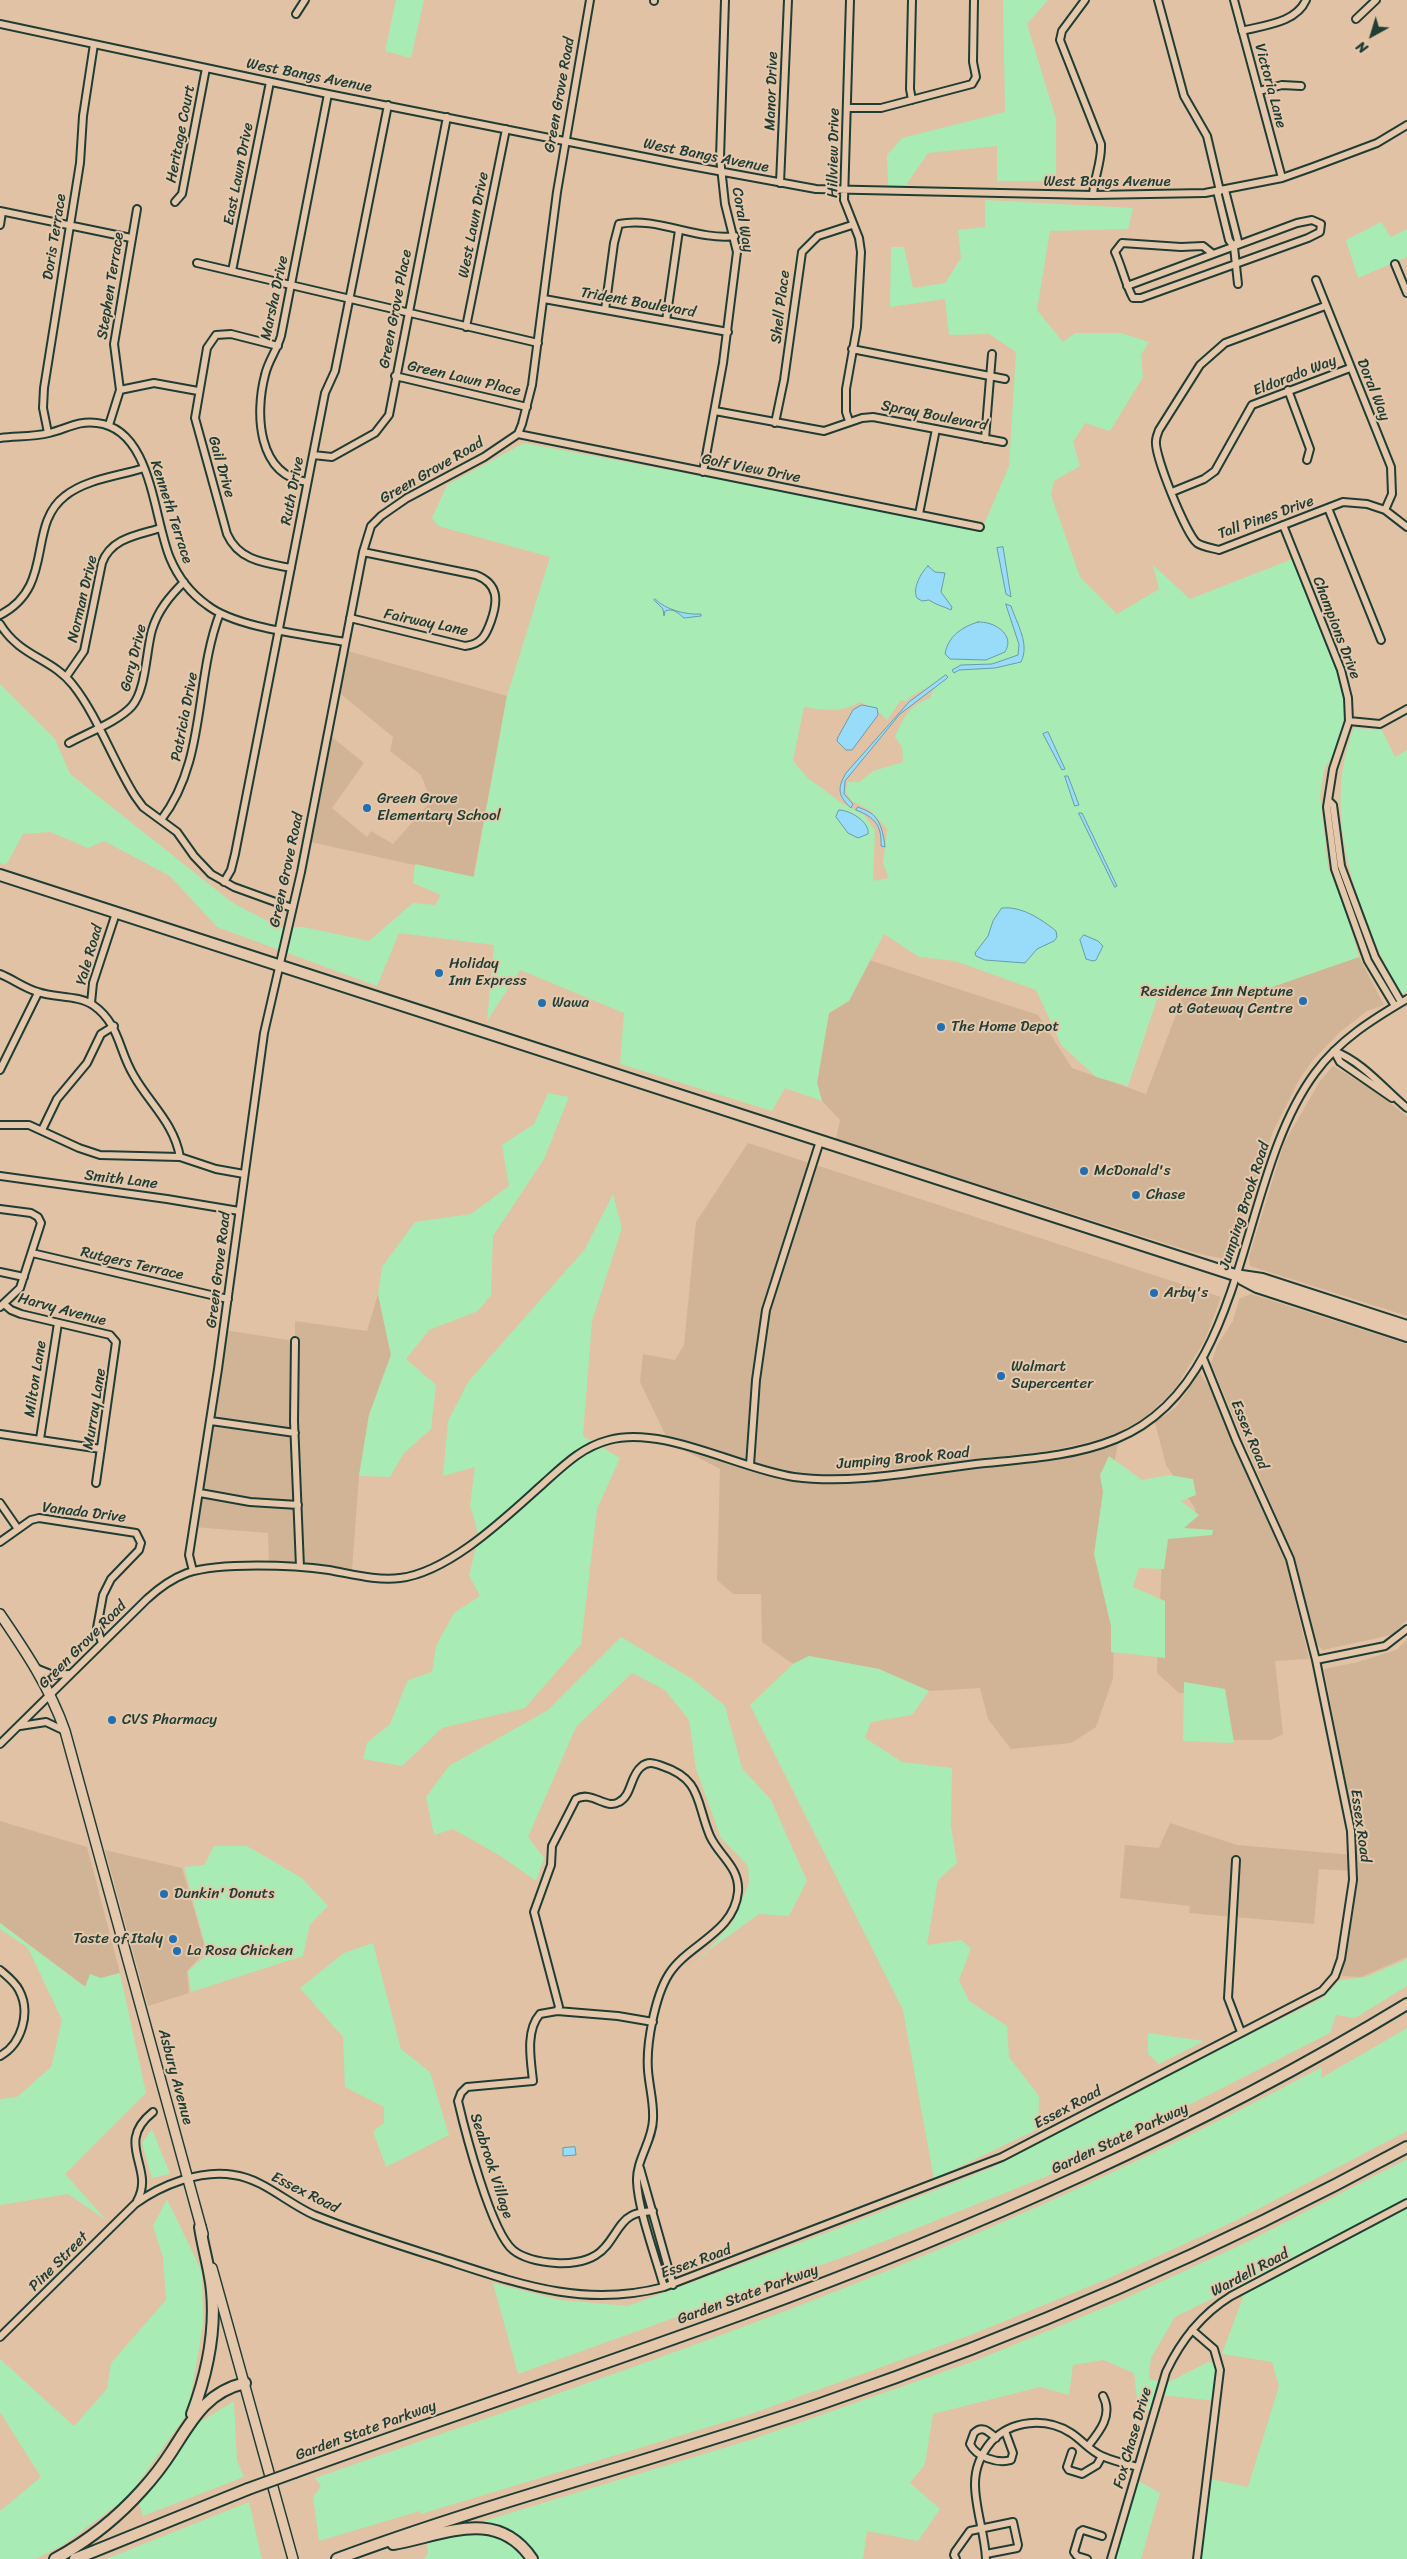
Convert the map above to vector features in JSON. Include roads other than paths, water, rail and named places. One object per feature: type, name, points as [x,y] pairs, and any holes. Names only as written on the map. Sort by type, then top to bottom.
[{"type":"highway","points":[[0,875],[1235,1275],[1262,1279],[1407,1326]]},
{"type":"highway","points":[[1235,1275],[1257,1287],[1407,1336]]},
{"type":"highway","name":"Garden State Parkway","points":[[75,2559],[248,2489],[758,2308],[946,2234],[1104,2164],[1230,2103],[1314,2059],[1407,2004]]},
{"type":"highway","points":[[336,2559],[539,2490],[733,2433],[932,2364],[1162,2269],[1407,2148]]},
{"type":"highway","points":[[189,2422],[205,2374],[213,2322],[212,2288],[200,2226]]},
{"type":"highway","points":[[55,2559],[93,2535],[129,2504],[164,2462],[189,2422],[214,2396],[245,2383]]},
{"type":"highway","points":[[367,2548],[409,2541],[441,2531],[479,2528],[494,2530],[511,2538],[522,2546],[532,2559]]},
{"type":"main road","name":"Asbury Avenue","points":[[0,1614],[38,1669],[51,1694],[65,1731],[293,2559]]},
{"type":"street","points":[[296,14],[305,0]]},
{"type":"street","name":"Green Grove Road","points":[[0,1744],[51,1694],[68,1674],[157,1590],[174,1578],[192,1571],[189,1555],[211,1421],[264,1033],[292,908],[363,552],[371,526],[381,516],[407,498],[484,457],[518,434],[527,408],[538,343],[565,140],[590,0]]},
{"type":"street","name":"Coral Way","points":[[702,472],[715,411],[728,332],[738,252],[725,204],[722,171],[725,0]]},
{"type":"street","name":"Manor Drive","points":[[780,183],[788,0]]},
{"type":"street","name":"Hillview Drive","points":[[849,421],[846,412],[846,390],[857,327],[861,252],[859,238],[846,208],[844,190],[850,0]]},
{"type":"street","points":[[912,0],[910,89],[912,100]]},
{"type":"street","points":[[847,108],[878,109],[968,86],[976,79],[973,62],[974,0]]},
{"type":"street","points":[[1085,0],[1062,31],[1060,40],[1100,144],[1101,157],[1093,183],[1093,195]]},
{"type":"street","points":[[1158,0],[1184,96],[1207,136],[1221,191],[1229,240],[1234,247],[1234,263],[1238,284]]},
{"type":"street","name":"Victoria Lane","points":[[1234,0],[1282,178]]},
{"type":"street","points":[[1242,30],[1288,18],[1302,8],[1306,0]]},
{"type":"street","points":[[1356,19],[1376,0]]},
{"type":"street","name":"West Bangs Avenue","points":[[0,24],[328,94],[816,189],[1093,195],[1184,195],[1221,191],[1282,178],[1377,143],[1407,125]]},
{"type":"street","name":"Doris Terrace","points":[[48,433],[43,408],[44,388],[80,163],[84,106],[94,44]]},
{"type":"street","name":"Heritage Court","points":[[175,202],[182,194],[206,68]]},
{"type":"street","name":"East Lawn Drive","points":[[232,271],[270,82]]},
{"type":"street","points":[[1258,91],[1282,85],[1301,86]]},
{"type":"street","name":"Marsha Drive","points":[[307,482],[291,479],[276,467],[271,458],[259,419],[259,406],[265,373],[278,346],[328,94]]},
{"type":"street","name":"Ruth Drive","points":[[224,882],[231,870],[235,854],[324,393],[335,371],[388,105]]},
{"type":"street","name":"Green Grove Place","points":[[313,455],[332,456],[380,428],[391,409],[395,376],[447,117]]},
{"type":"street","name":"West Lawn Drive","points":[[466,327],[506,129]]},
{"type":"street","name":"Stephen Terrace","points":[[109,425],[120,390],[114,344],[137,208]]},
{"type":"street","points":[[0,225],[1,212],[131,238]]},
{"type":"street","points":[[1127,286],[1297,223],[1312,220],[1321,224],[1320,232],[1308,238],[1141,298],[1132,298],[1127,286],[1116,252],[1122,243],[1181,247],[1202,246],[1213,254]]},
{"type":"street","points":[[605,310],[615,236],[619,224],[647,225],[722,237],[735,236]]},
{"type":"street","name":"Shell Place","points":[[775,423],[784,380],[802,252],[818,236],[852,225]]},
{"type":"street","points":[[666,321],[679,230]]},
{"type":"street","points":[[197,262],[538,343]]},
{"type":"street","points":[[1394,264],[1407,293]]},
{"type":"street","name":"Doral Way","points":[[1316,280],[1391,467],[1392,494],[1385,510]]},
{"type":"street","name":"Trident Boulevard","points":[[544,299],[728,332]]},
{"type":"street","name":"Tall Pines Drive","points":[[1325,306],[1225,344],[1200,365],[1160,430],[1156,440],[1158,457],[1188,531],[1197,543],[1209,548],[1219,550],[1343,502],[1367,504],[1385,510],[1407,527]]},
{"type":"street","name":"Gail Drive","points":[[278,346],[231,334],[216,335],[207,348],[198,391],[195,424],[229,539],[237,550],[250,558],[291,568]]},
{"type":"street","points":[[852,349],[1005,379]]},
{"type":"street","points":[[985,439],[992,354]]},
{"type":"street","name":"Eldorado Way","points":[[1172,492],[1204,479],[1215,471],[1252,404],[1350,368]]},
{"type":"street","name":"Green Lawn Place","points":[[395,376],[527,408]]},
{"type":"street","points":[[120,390],[154,384],[198,391]]},
{"type":"street","points":[[1288,390],[1310,449],[1307,460]]},
{"type":"street","name":"Spray Boulevard","points":[[715,411],[824,431],[849,421],[873,417],[1003,442]]},
{"type":"street","points":[[0,438],[48,433],[81,422],[109,425]]},
{"type":"street","name":"Kenneth Terrace","points":[[109,425],[131,442],[144,468],[170,558],[184,582],[198,598],[220,613],[243,622],[345,642]]},
{"type":"street","points":[[919,514],[936,430]]},
{"type":"street","name":"Golf View Drive","points":[[518,434],[980,526]]},
{"type":"street","points":[[0,615],[18,602],[32,583],[48,518],[60,500],[83,486],[144,468]]},
{"type":"street","points":[[1328,508],[1381,640]]},
{"type":"street","name":"Champions Drive","points":[[1283,525],[1341,670],[1348,698],[1349,721],[1333,769],[1327,807],[1335,869],[1374,963],[1395,1006]]},
{"type":"street","name":"Norman Drive","points":[[66,677],[77,664],[84,651],[102,563],[106,554],[120,541],[161,528]]},
{"type":"street","name":"Fairway Lane","points":[[350,618],[465,646],[472,645],[486,636],[497,604],[497,597],[490,583],[476,575],[363,552]]},
{"type":"street","name":"Gary Drive","points":[[69,743],[124,713],[135,702],[140,690],[154,623],[166,602],[184,582]]},
{"type":"street","name":"Patricia Drive","points":[[161,820],[173,804],[185,778],[220,613]]},
{"type":"street","points":[[0,624],[18,646],[66,677],[80,694],[135,796],[143,807],[177,832],[201,865],[224,882],[292,908]]},
{"type":"street","points":[[1349,721],[1380,724],[1407,709]]},
{"type":"street","name":"Yale Road","points":[[91,1004],[93,983],[116,913]]},
{"type":"street","name":"Champions Drive","points":[[1374,963],[1404,1001]]},
{"type":"street","points":[[0,974],[38,993],[91,1004],[114,1026],[130,1070],[163,1116],[178,1143],[180,1157]]},
{"type":"street","points":[[0,1070],[38,993]]},
{"type":"street","name":"Jumping Brook Road","points":[[192,1571],[218,1568],[300,1567],[384,1578],[416,1574],[457,1553],[479,1538],[579,1453],[591,1446],[614,1438],[631,1437],[663,1441],[798,1477],[866,1477],[1033,1458],[1090,1447],[1125,1435],[1162,1412],[1179,1395],[1203,1358],[1217,1330],[1280,1139],[1313,1075],[1334,1051],[1360,1028],[1404,1001]]},
{"type":"street","points":[[42,1130],[57,1099],[87,1063],[101,1034],[114,1026]]},
{"type":"street","points":[[1334,1051],[1345,1056],[1360,1067],[1404,1106]]},
{"type":"street","points":[[0,1125],[18,1124],[42,1130],[79,1148],[100,1155],[180,1157],[216,1169],[244,1174]]},
{"type":"street","points":[[750,1465],[756,1380],[766,1310],[820,1141]]},
{"type":"street","name":"Smith Lane","points":[[0,1176],[167,1198],[239,1211]]},
{"type":"street","points":[[0,1209],[31,1213],[38,1217],[41,1223],[20,1288],[2,1305]]},
{"type":"street","name":"Rutgers Terrace","points":[[32,1253],[228,1299]]},
{"type":"street","points":[[0,1272],[24,1277]]},
{"type":"street","name":"Harvy Avenue","points":[[2,1305],[17,1313],[110,1335],[114,1339]]},
{"type":"street","name":"Milton Lane","points":[[40,1439],[58,1323]]},
{"type":"street","name":"Murray Lane","points":[[96,1483],[116,1353],[114,1339]]},
{"type":"street","points":[[295,1341],[295,1433],[300,1567]]},
{"type":"street","name":"Essex Road","points":[[188,2180],[216,2174],[245,2177],[297,2207],[346,2227],[539,2289],[597,2296],[641,2292],[673,2285],[996,2160],[1241,2032],[1319,1994],[1334,1976],[1341,1959],[1353,1880],[1353,1850],[1316,1660],[1290,1559],[1236,1440],[1203,1358]]},
{"type":"street","points":[[211,1421],[295,1433]]},
{"type":"street","points":[[0,1434],[101,1449]]},
{"type":"street","points":[[200,1493],[250,1502],[298,1505]]},
{"type":"street","points":[[0,1503],[18,1529]]},
{"type":"street","name":"Vanada Drive","points":[[0,1542],[31,1520],[39,1518],[130,1531],[138,1536],[141,1543],[139,1550],[117,1570],[103,1595],[97,1628],[102,1643]]},
{"type":"street","points":[[1316,1660],[1385,1646],[1407,1629]]},
{"type":"street","points":[[38,1669],[53,1675],[68,1674]]},
{"type":"street","points":[[19,1726],[46,1722],[65,1731]]},
{"type":"street","points":[[557,2011],[558,2007],[534,1912],[551,1864],[552,1846],[576,1799],[586,1796],[611,1804],[618,1803],[627,1793],[638,1770],[648,1763],[676,1770],[689,1780],[699,1797],[711,1837],[731,1864],[736,1876],[738,1891],[734,1908],[729,1917],[676,1965],[668,1975],[653,2022],[648,2068],[654,2120],[637,2180],[664,2287]]},
{"type":"street","points":[[1236,1860],[1228,1998],[1241,2032]]},
{"type":"street","points":[[0,1970],[19,1990],[24,2004],[24,2019],[14,2043],[0,2056]]},
{"type":"street","name":"Seabrook Village","points":[[653,2022],[591,2013],[557,2011],[540,2014],[533,2026],[530,2058],[533,2081],[467,2087],[459,2094],[458,2101],[495,2223],[512,2249],[526,2257],[545,2262],[562,2263],[581,2261],[596,2256],[610,2243],[626,2219],[634,2214],[653,2211]]},
{"type":"street","name":"Pine Street","points":[[134,2204],[142,2186],[134,2147],[135,2136],[140,2124],[153,2112]]},
{"type":"street","points":[[640,2166],[673,2285]]},
{"type":"street","name":"Pine Street","points":[[0,2337],[134,2204],[157,2189],[188,2180]]},
{"type":"street","name":"Wardell Road","points":[[1192,2330],[1213,2307],[1231,2296],[1407,2203]]},
{"type":"street","points":[[655,2255],[664,2252]]},
{"type":"street","points":[[1192,2330],[1214,2349],[1220,2370],[1197,2559]]},
{"type":"street","name":"Fox Chase Drive","points":[[1111,2559],[1166,2372],[1180,2346],[1192,2330]]},
{"type":"street","points":[[1088,2446],[1105,2420],[1108,2406],[1103,2396]]},
{"type":"street","points":[[956,2559],[954,2554],[970,2531],[982,2527],[1013,2522],[1018,2545],[1015,2549],[986,2557],[982,2527],[975,2484],[977,2468],[982,2455],[996,2438],[1005,2431],[1021,2424],[1045,2423],[1063,2428],[1102,2456],[1138,2467]]},
{"type":"street","points":[[996,2438],[982,2429],[974,2433],[970,2444],[974,2450],[996,2461],[1011,2460],[1013,2453],[1005,2431]]},
{"type":"street","points":[[1072,2452],[1068,2463],[1069,2470],[1082,2474],[1095,2467],[1102,2456]]},
{"type":"street","points":[[1087,2559],[1077,2556],[1074,2552],[1080,2532],[1102,2536]]},
{"type":"water","points":[[1003,547],[1011,597],[1006,594],[997,548]]},
{"type":"water","points":[[928,566],[935,572],[945,573],[941,592],[952,607],[951,610],[929,600],[922,601],[917,598],[918,581]]},
{"type":"water","points":[[655,599],[670,609],[689,614],[701,614],[701,616],[684,618],[677,612],[670,610],[665,611],[664,616],[663,609]]},
{"type":"water","points":[[1006,604],[1011,606],[1022,634],[1024,648],[1021,662],[995,668],[959,670],[954,673],[952,670],[961,665],[992,664],[1018,655],[1019,645]]},
{"type":"water","points":[[978,622],[996,626],[1005,634],[1008,646],[1005,652],[986,660],[950,659],[945,654],[949,642],[961,630]]},
{"type":"water","points":[[946,675],[948,677],[946,679],[900,714],[845,781],[844,794],[853,804],[851,808],[843,800],[840,792],[841,783],[846,773],[909,702]]},
{"type":"water","points":[[862,705],[877,708],[878,715],[852,750],[846,750],[837,741],[838,737],[853,710]]},
{"type":"water","points":[[1048,732],[1065,769],[1062,770],[1043,734]]},
{"type":"water","points":[[1065,776],[1068,776],[1079,805],[1075,806]]},
{"type":"water","points":[[858,807],[873,814],[879,822],[885,847],[881,846],[879,828],[876,823],[873,819],[856,810]]},
{"type":"water","points":[[839,810],[848,812],[863,821],[868,834],[858,838],[848,833],[836,817]]},
{"type":"water","points":[[1079,813],[1082,813],[1117,886],[1115,887]]},
{"type":"water","points":[[1002,908],[1017,909],[1031,914],[1056,931],[1057,937],[1054,941],[1037,949],[1025,963],[985,960],[976,956],[975,953],[988,936],[993,921]]},
{"type":"water","points":[[1084,935],[1098,941],[1103,946],[1096,960],[1086,959],[1080,940]]},
{"type":"water","points":[[575,2147],[576,2155],[563,2156],[563,2148]]},
{"type":"place","name":"Green Grove Elementary School","points":[[367,808]]},
{"type":"place","name":"Holiday Inn Express","points":[[439,973]]},
{"type":"place","name":"Residence Inn Neptune at Gateway Centre","points":[[1303,1001]]},
{"type":"place","name":"Wawa","points":[[542,1003]]},
{"type":"place","name":"The Home Depot","points":[[941,1027]]},
{"type":"place","name":"McDonald's","points":[[1084,1171]]},
{"type":"place","name":"Chase","points":[[1136,1195]]},
{"type":"place","name":"Arby's","points":[[1154,1293]]},
{"type":"place","name":"Walmart Supercenter","points":[[1001,1376]]},
{"type":"place","name":"CVS Pharmacy","points":[[112,1720]]},
{"type":"place","name":"Dunkin' Donuts","points":[[164,1894]]},
{"type":"place","name":"Taste of Italy","points":[[173,1939]]},
{"type":"place","name":"La Rosa Chicken","points":[[177,1951]]}]
